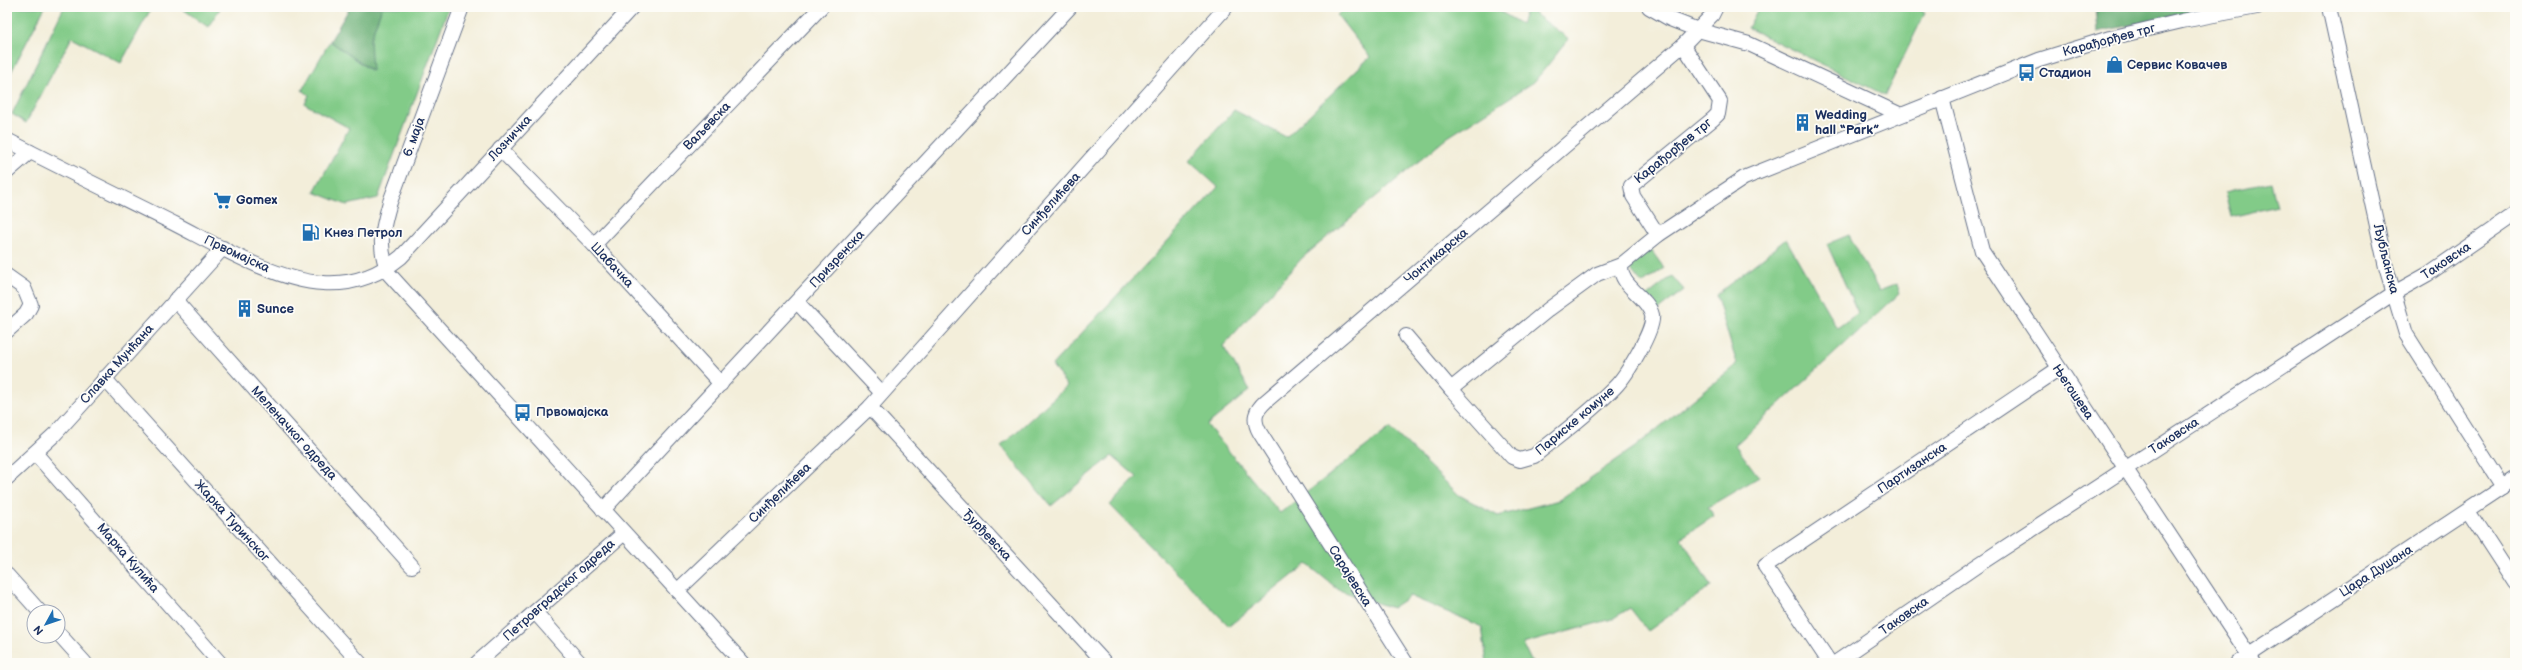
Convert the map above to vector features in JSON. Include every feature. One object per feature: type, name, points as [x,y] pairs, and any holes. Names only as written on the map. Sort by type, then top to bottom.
[{"type":"street","name":"6. маја","points":[[387,268],[381,249],[381,233],[390,202],[462,7]]},
{"type":"street","name":"Лозничка","points":[[387,268],[401,257],[632,7]]},
{"type":"street","name":"Ваљевска","points":[[594,245],[821,7]]},
{"type":"street","name":"Призренска","points":[[603,510],[1070,7]]},
{"type":"street","points":[[1649,7],[1670,19],[1698,30],[1749,44],[1899,114]]},
{"type":"street","points":[[1683,45],[1712,15],[1716,7]]},
{"type":"street","name":"Карађорђев трг","points":[[1621,265],[1658,235],[1744,178],[1899,114],[2040,60],[2110,38],[2182,21],[2257,7]]},
{"type":"street","name":"Љубљанска","points":[[2329,7],[2394,293],[2406,334],[2415,351],[2503,487]]},
{"type":"street","name":"Синђелићева","points":[[677,591],[870,407],[1218,9]]},
{"type":"street","name":"Карађорђев трг","points":[[1658,235],[1633,196],[1630,186],[1713,119],[1720,108],[1720,101],[1683,45]]},
{"type":"street","name":"Чонтикарска","points":[[1295,488],[1256,426],[1255,415],[1259,408],[1683,45]]},
{"type":"street","name":"Његошева","points":[[1942,98],[1982,251],[2247,660]]},
{"type":"street","name":"Првомајска","points":[[7,140],[223,248],[286,276],[323,283],[362,279],[387,268]]},
{"type":"street","name":"Шабачка","points":[[500,149],[594,245],[721,384]]},
{"type":"street","points":[[7,172],[30,152]]},
{"type":"street","name":"Таковска","points":[[1835,663],[2124,468],[2394,293],[2428,274],[2515,214]]},
{"type":"street","name":"Славка Мунћана","points":[[7,478],[35,453],[223,248]]},
{"type":"street","points":[[1451,389],[1573,291],[1597,274],[1621,265]]},
{"type":"street","name":"Париске комуне","points":[[1406,336],[1505,452],[1520,460],[1534,456],[1616,386],[1648,335],[1653,323],[1652,315],[1648,305],[1623,278],[1621,265]]},
{"type":"street","points":[[387,268],[392,278],[743,663]]},
{"type":"street","points":[[7,276],[24,288],[31,305],[26,314],[7,331]]},
{"type":"street","name":"Меленачког одреда","points":[[175,300],[412,566]]},
{"type":"street","points":[[797,302],[882,393]]},
{"type":"street","name":"Партизанска","points":[[1830,663],[1765,566],[2058,369]]},
{"type":"street","name":"Жарка Туринског","points":[[104,378],[360,663]]},
{"type":"street","name":"Ђурђевска","points":[[870,407],[1105,663]]},
{"type":"street","name":"Марка Кулића","points":[[35,453],[220,663]]},
{"type":"street","name":"Цара Душана","points":[[2247,660],[2515,480]]},
{"type":"street","name":"Сарајевска","points":[[1295,488],[1406,663]]},
{"type":"street","points":[[2468,511],[2515,583]]},
{"type":"street","name":"Петровградског одреда","points":[[477,663],[624,532]]},
{"type":"street","points":[[7,575],[33,604]]},
{"type":"street","points":[[535,612],[580,663]]},
{"type":"street","points":[[66,642],[85,663]]},
{"type":"green space","points":[[9,7],[45,7],[7,80],[7,12]]},
{"type":"green space","points":[[64,7],[152,7],[121,63],[72,37],[26,123],[12,114]]},
{"type":"green space","points":[[180,7],[221,7],[208,27]]},
{"type":"green space","points":[[350,7],[382,7],[370,40],[372,71],[330,41]]},
{"type":"green space","points":[[382,7],[449,7],[378,198],[347,205],[314,192],[349,128],[305,104],[309,95],[302,90],[330,41],[371,71],[370,40]]},
{"type":"green space","points":[[1345,7],[1493,7],[1521,24],[1527,8],[1569,39],[1534,82],[1448,137],[1302,258],[1223,346],[1250,390],[1207,425],[1280,513],[1390,428],[1459,495],[1498,516],[1559,500],[1635,447],[1737,364],[1716,295],[1786,239],[1837,328],[1858,313],[1827,244],[1849,235],[1879,291],[1897,284],[1900,293],[1735,445],[1759,477],[1708,507],[1714,516],[1681,538],[1711,586],[1648,631],[1630,608],[1612,619],[1523,644],[1532,663],[1487,663],[1482,627],[1410,596],[1392,608],[1339,590],[1307,564],[1229,626],[1110,505],[1137,477],[1112,456],[1051,506],[1001,446],[1067,386],[1052,365],[1218,187],[1189,161],[1234,110],[1286,137],[1370,57],[1337,15]]},
{"type":"green space","points":[[1759,7],[1914,7],[1925,13],[1885,95],[1748,28]]},
{"type":"green space","points":[[2095,7],[2220,7],[2097,32]]},
{"type":"green space","points":[[2271,182],[2277,206],[2231,217],[2225,192]]},
{"type":"green space","points":[[1651,250],[1664,268],[1642,284],[1628,266]]},
{"type":"green space","points":[[1672,276],[1684,290],[1658,310],[1647,296]]},
{"type":"place","name":"Сервис Ковачев","points":[[2114,65]]},
{"type":"place","name":"Стадион","points":[[2026,73]]},
{"type":"place","name":"Wedding hall “Park”","points":[[1802,122]]},
{"type":"place","name":"Gomex","points":[[223,200]]},
{"type":"place","name":"Кнез Петрол","points":[[311,233]]},
{"type":"place","name":"Sunce","points":[[244,309]]},
{"type":"place","name":"Првомајска","points":[[523,412]]}]
